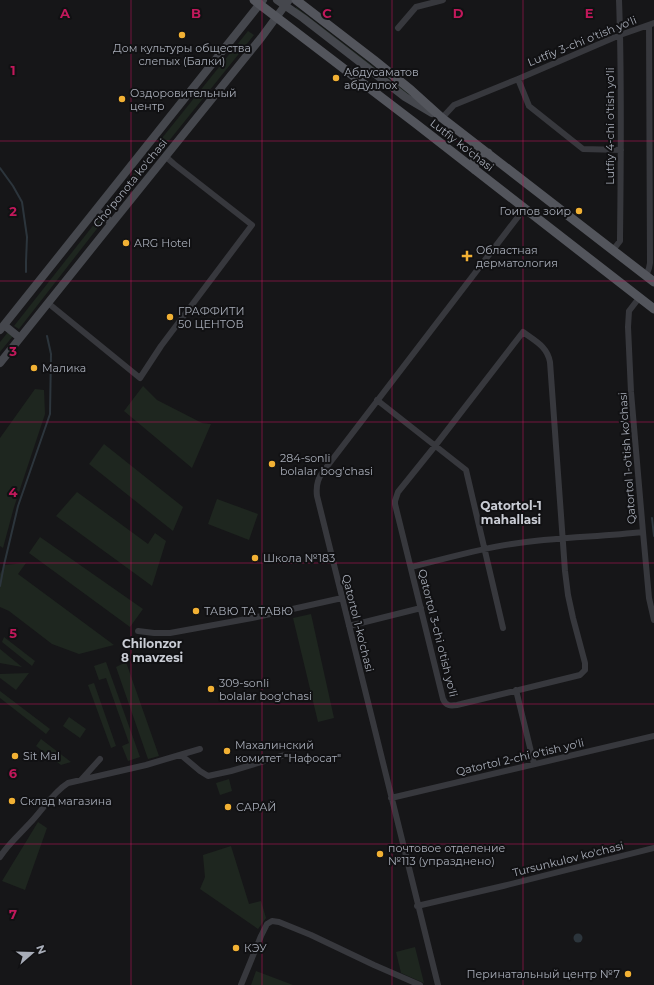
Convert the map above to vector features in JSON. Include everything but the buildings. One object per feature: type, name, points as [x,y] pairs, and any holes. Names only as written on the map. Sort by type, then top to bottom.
[{"type":"main road","name":"Lutfiy ko'chasi","points":[[277,0],[287,3],[405,97],[442,118]]},
{"type":"main road","name":"Lutfiy ko'chasi","points":[[296,0],[374,60],[442,118],[654,282]]},
{"type":"main road","name":"Lutfiy ko'chasi","points":[[259,1],[277,17],[654,309]]},
{"type":"main road","name":"Cho'ponota ko'chasi","points":[[1,328],[96,211],[259,1]]},
{"type":"main road","name":"Cho'ponota ko'chasi","points":[[0,363],[256,44],[287,3]]},
{"type":"main road","points":[[475,170],[474,163],[476,157],[488,153]]},
{"type":"main road","points":[[96,211],[112,222]]},
{"type":"main road","points":[[1,328],[20,338]]},
{"type":"street","points":[[398,28],[416,7],[443,0]]},
{"type":"street","name":"Lutfiy 4-chi o'tish yo'li","points":[[613,250],[620,241],[621,150],[619,0]]},
{"type":"street","name":"Lutfiy 3-chi o'tish yo'li","points":[[442,118],[454,104],[518,79],[620,35],[651,24]]},
{"type":"street","points":[[646,276],[650,263],[652,94],[651,24]]},
{"type":"street","name":"Lutfiy 3-chi o'tish yo'li","points":[[518,79],[529,106],[583,150],[621,150]]},
{"type":"street","points":[[48,303],[140,378],[165,340],[252,225],[165,156]]},
{"type":"street","name":"Qatortol 1-ko'chasi","points":[[438,985],[417,906],[317,496],[317,483],[322,473],[524,208]]},
{"type":"street","name":"Qatortol 1-o'tish ko'chasi","points":[[639,298],[629,311],[628,327],[631,392],[642,532],[649,598],[654,620]]},
{"type":"street","name":"Qatortol 3-chi o'tish yo'li","points":[[524,332],[544,348],[550,362],[563,538],[568,595],[585,663],[585,670],[580,674],[457,705],[449,706],[446,704],[442,697],[395,501],[398,492],[436,446],[524,332]]},
{"type":"street","points":[[377,400],[466,470],[503,628]]},
{"type":"street","points":[[411,567],[484,549],[512,544],[563,538],[642,532]]},
{"type":"street","points":[[138,631],[170,634],[342,598]]},
{"type":"street","points":[[349,626],[421,608]]},
{"type":"street","points":[[516,690],[534,764]]},
{"type":"street","name":"Qatortol 2-chi o'tish yo'li","points":[[391,798],[654,736]]},
{"type":"street","points":[[0,857],[5,848],[30,824],[61,788],[68,784],[146,766],[200,749]]},
{"type":"street","points":[[181,755],[208,776],[285,755]]},
{"type":"street","points":[[80,780],[100,759]]},
{"type":"street","name":"Tursunkulov ko'chasi","points":[[417,906],[654,848]]},
{"type":"street","points":[[241,985],[267,925],[275,921],[311,935],[420,985]]},
{"type":"shaded area","points":[[296,7],[412,96],[405,94],[295,9]]},
{"type":"shaded area","points":[[248,31],[254,35],[111,213],[105,209]]},
{"type":"shaded area","points":[[99,218],[103,221],[19,329],[14,326]]},
{"type":"shaded area","points":[[8,332],[13,336],[0,352],[0,342]]},
{"type":"shaded area","points":[[143,386],[157,400],[202,423],[211,424],[192,468],[124,411]]},
{"type":"shaded area","points":[[35,389],[44,390],[45,414],[14,507],[3,548],[0,546],[0,438]]},
{"type":"shaded area","points":[[104,444],[183,507],[173,531],[89,464]]},
{"type":"shaded area","points":[[77,492],[148,544],[155,533],[166,541],[152,586],[56,516]]},
{"type":"shaded area","points":[[217,499],[258,514],[249,540],[208,524]]},
{"type":"shaded area","points":[[40,537],[143,609],[130,627],[29,553]]},
{"type":"shaded area","points":[[26,563],[18,574],[114,645],[79,654],[52,644],[9,611],[0,607],[0,574],[4,565]]},
{"type":"shaded area","points":[[311,614],[334,718],[318,722],[293,618]]},
{"type":"shaded area","points":[[4,637],[35,661],[32,666],[2,642]]},
{"type":"shaded area","points":[[0,649],[22,667],[0,663]]},
{"type":"shaded area","points":[[106,662],[140,757],[128,761],[122,746],[129,743],[106,678],[99,680],[94,666]]},
{"type":"shaded area","points":[[126,662],[159,756],[148,759],[116,667]]},
{"type":"shaded area","points":[[29,673],[16,690],[0,678],[0,674]]},
{"type":"shaded area","points":[[94,683],[116,746],[111,748],[88,685]]},
{"type":"shaded area","points":[[0,691],[50,729],[46,734],[0,698]]},
{"type":"shaded area","points":[[69,717],[86,729],[80,738],[63,726]]},
{"type":"shaded area","points":[[41,739],[71,762],[61,765],[36,746]]},
{"type":"shaded area","points":[[229,779],[232,791],[220,795],[216,783]]},
{"type":"shaded area","points":[[38,822],[47,828],[25,890],[2,881]]},
{"type":"shaded area","points":[[231,846],[249,904],[261,901],[266,918],[258,929],[200,889],[205,877],[203,855]]},
{"type":"shaded area","points":[[578,933],[583,938],[578,943],[573,938]]},
{"type":"shaded area","points":[[415,947],[424,983],[401,973],[396,952]]},
{"type":"shaded area","points":[[256,971],[293,985],[251,985]]},
{"type":"waterway","points":[[0,168],[22,202],[27,237],[26,272]]},
{"type":"waterway","points":[[0,586],[18,506],[50,414],[51,354],[47,336]]},
{"type":"waterway","points":[[652,518],[654,536]]},
{"type":"place","name":"Дом культуры общества слепых (Балки)","points":[[182,35]]},
{"type":"place","name":"Абдусаматов абдуллох","points":[[336,78]]},
{"type":"place","name":"Оздоровительный центр","points":[[122,99]]},
{"type":"place","name":"Гоипов зоир","points":[[579,211]]},
{"type":"place","name":"ARG Hotel","points":[[126,243]]},
{"type":"place","name":"Областная дерматология","points":[[467,256]]},
{"type":"place","name":"ГРАФФИТИ 50 ЦЕНТОВ","points":[[170,317]]},
{"type":"place","name":"Малика","points":[[34,368]]},
{"type":"place","name":"284-sonli bolalar bog'chasi","points":[[272,464]]},
{"type":"place","name":"Школа №183","points":[[255,558]]},
{"type":"place","name":"ТАВЮ ТА ТАВЮ","points":[[196,611]]},
{"type":"place","name":"309-sonli bolalar bog'chasi","points":[[211,689]]},
{"type":"place","name":"Махалинский комитет \"Нафосат\"","points":[[227,751]]},
{"type":"place","name":"Sit Mal","points":[[15,756]]},
{"type":"place","name":"Склад магазина","points":[[12,801]]},
{"type":"place","name":"САРАЙ","points":[[228,807]]},
{"type":"place","name":"почтовое отделение №113 (упразднено)","points":[[380,854]]},
{"type":"place","name":"КЭУ","points":[[236,948]]},
{"type":"place","name":"Перинатальный центр №7","points":[[628,974]]},
{"type":"district","name":"Qatortol-1 mahallasi","points":[[511,512]]},
{"type":"district","name":"Chilonzor 8 mavzesi","points":[[152,650]]}]
